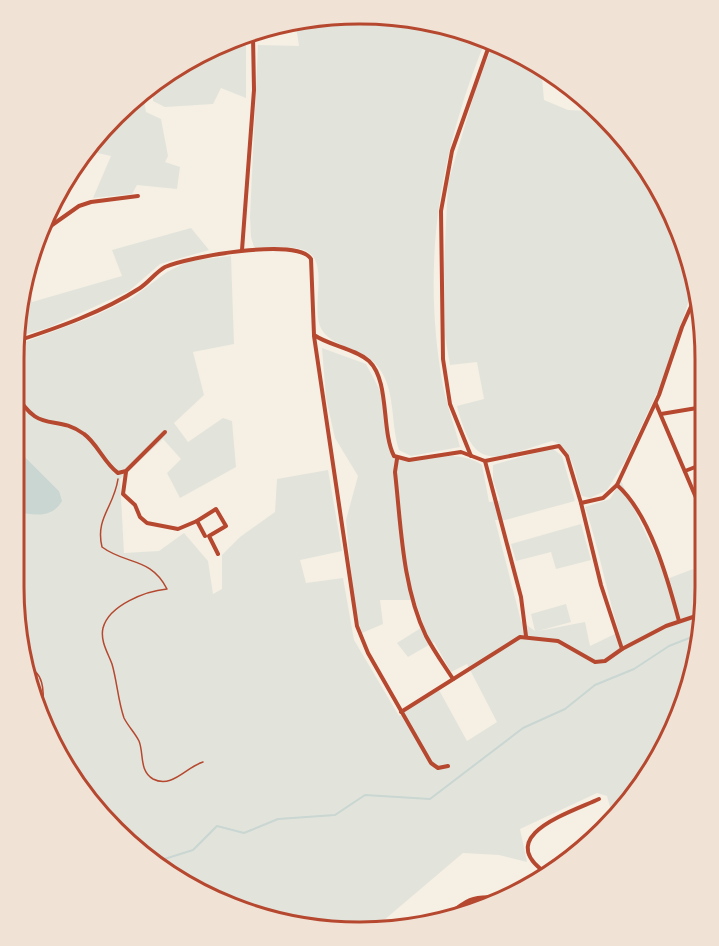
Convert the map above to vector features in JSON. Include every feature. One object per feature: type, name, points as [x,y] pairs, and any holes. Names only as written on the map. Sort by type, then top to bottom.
[{"type":"street","points":[[242,250],[254,90],[253,42]]},
{"type":"street","points":[[471,456],[450,404],[443,360],[441,211],[452,151],[488,50]]},
{"type":"street","points":[[53,224],[79,206],[91,202],[138,196]]},
{"type":"street","points":[[25,338],[120,298],[141,287],[162,268],[187,259],[242,250],[294,251],[309,254],[312,264],[311,320],[357,626],[368,653],[431,763],[438,768],[448,766]]},
{"type":"street","points":[[581,503],[603,498],[617,485],[656,403],[691,308]]},
{"type":"street","points":[[314,335],[326,343],[358,354],[374,368],[391,448],[397,459],[394,472],[410,582],[427,637],[453,679]]},
{"type":"street","points":[[656,403],[695,496]]},
{"type":"street","points":[[24,406],[38,420],[85,434],[118,473],[126,471],[165,432]]},
{"type":"street","points":[[661,414],[695,408]]},
{"type":"street","points":[[397,459],[409,460],[461,452],[485,461],[559,446],[567,456],[601,585],[622,649]]},
{"type":"street","points":[[485,461],[522,597],[526,636]]},
{"type":"street","points":[[685,471],[695,467]]},
{"type":"street","points":[[126,471],[123,494],[135,505],[140,517],[147,523],[178,529],[216,509],[226,526],[209,536],[218,554]]},
{"type":"street","points":[[617,485],[633,503],[651,540],[668,580],[679,621]]},
{"type":"street","points":[[197,521],[205,536]]},
{"type":"street","points":[[401,712],[501,648],[526,636],[558,641],[595,662],[605,661],[648,634],[693,617]]},
{"type":"street","points":[[540,869],[529,852],[530,837],[539,827],[599,799]]},
{"type":"street","points":[[458,907],[469,898],[486,897]]},
{"type":"path","points":[[118,473],[116,496],[99,526],[102,547],[110,553],[152,569],[167,590],[153,590],[140,596],[111,614],[103,628],[103,641],[119,688],[124,718],[140,743],[141,759],[147,772],[154,779],[165,782],[175,780],[195,765],[203,762]]},
{"type":"path","points":[[34,668],[42,677],[42,695]]},
{"type":"shaded area","points":[[360,24],[425,30],[483,48],[468,86],[445,170],[434,254],[437,341],[443,386],[460,447],[411,456],[399,450],[385,377],[369,358],[337,343],[322,330],[317,309],[316,262],[310,254],[300,249],[254,247],[250,217],[258,45],[299,46],[297,30]]},
{"type":"shaded area","points":[[246,44],[246,98],[221,88],[213,104],[165,107],[153,101],[155,93],[192,69]]},
{"type":"shaded area","points":[[490,51],[542,79],[544,100],[568,110],[585,111],[626,155],[650,192],[669,231],[684,273],[690,298],[662,382],[625,461],[607,490],[590,498],[582,496],[573,464],[565,449],[559,444],[552,441],[516,453],[490,456],[480,452],[471,443],[457,406],[484,399],[477,362],[450,365],[445,336],[444,265],[448,183],[478,81]]},
{"type":"shaded area","points":[[144,102],[146,112],[161,119],[168,156],[165,162],[180,167],[177,189],[137,185],[132,194],[93,198],[111,156],[95,152],[122,122]]},
{"type":"shaded area","points":[[191,228],[209,250],[160,264],[129,291],[50,327],[25,335],[31,290],[32,302],[122,276],[112,250]]},
{"type":"shaded area","points":[[231,256],[234,344],[193,352],[204,395],[174,423],[188,442],[223,418],[232,421],[236,467],[180,498],[167,473],[181,459],[163,439],[120,479],[124,553],[159,551],[184,533],[208,561],[213,594],[222,589],[222,555],[240,537],[275,512],[277,479],[328,470],[342,551],[300,560],[306,583],[343,578],[354,640],[399,716],[439,690],[467,741],[497,722],[467,664],[451,672],[434,642],[408,657],[397,643],[424,626],[415,600],[380,600],[383,624],[362,633],[355,613],[346,520],[358,476],[335,438],[326,398],[322,348],[366,364],[387,411],[390,444],[397,457],[403,460],[413,460],[457,456],[474,461],[482,465],[489,502],[500,501],[493,480],[493,465],[552,448],[562,456],[575,501],[505,520],[495,520],[521,621],[535,631],[531,614],[566,604],[571,622],[538,631],[585,622],[590,646],[619,632],[585,507],[610,499],[621,481],[667,579],[693,569],[695,586],[689,652],[677,694],[650,754],[626,791],[611,809],[607,796],[597,793],[520,829],[527,862],[499,855],[463,853],[383,921],[360,922],[294,916],[252,904],[211,887],[155,853],[122,824],[93,791],[59,735],[42,694],[30,652],[24,586],[24,513],[35,514],[59,491],[24,456],[25,342],[92,317],[132,298],[167,272],[189,261]]},
{"type":"shaded area","points":[[24,456],[59,491],[62,501],[52,511],[24,513]]},
{"type":"shaded area","points":[[581,524],[591,560],[556,569],[551,552],[516,561],[511,544]]},
{"type":"waterway","points":[[164,859],[193,850],[217,826],[244,833],[278,819],[335,815],[365,795],[430,799],[523,728],[565,709],[595,685],[634,669],[669,646],[691,637]]}]
